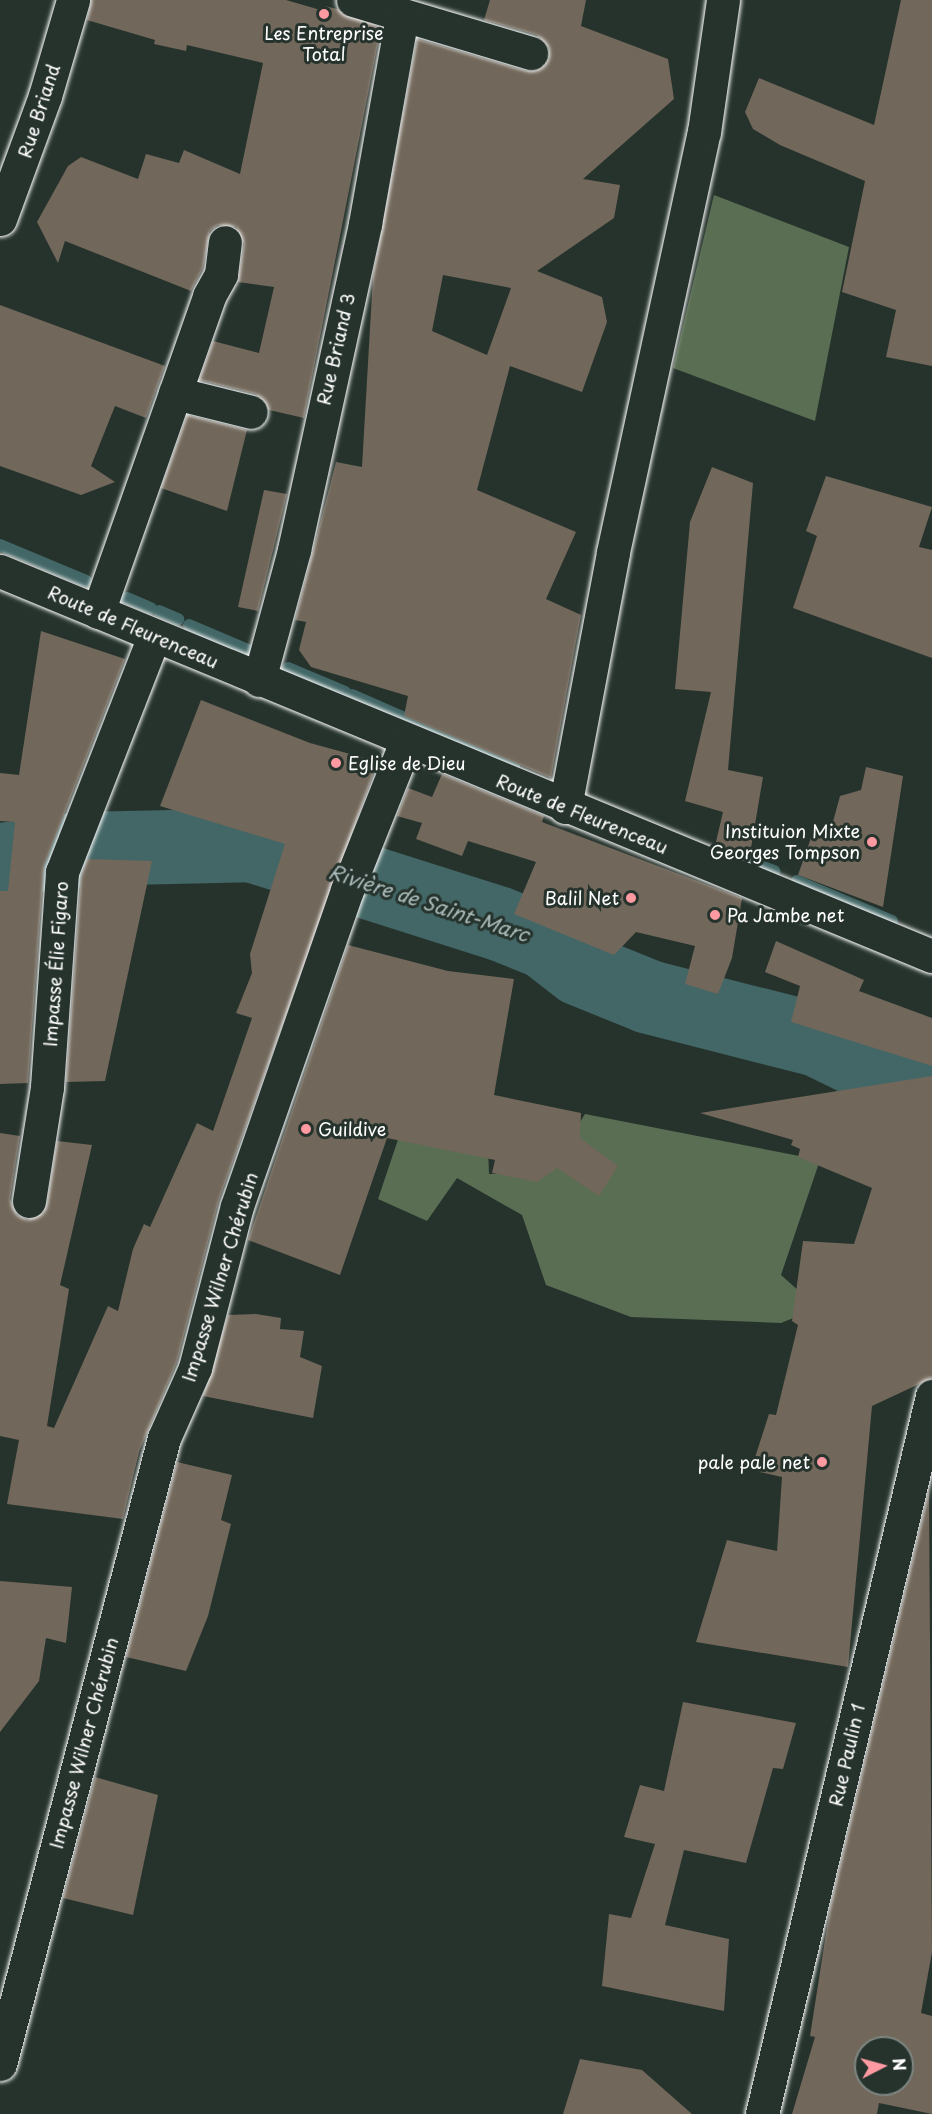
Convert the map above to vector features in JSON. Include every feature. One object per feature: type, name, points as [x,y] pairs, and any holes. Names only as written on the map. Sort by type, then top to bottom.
[{"type":"street","name":"Rue Briand","points":[[0,219],[45,96],[73,0]]},
{"type":"street","points":[[353,0],[531,52]]},
{"type":"street","points":[[565,807],[613,552],[704,132],[723,0]]},
{"type":"street","name":"Rue Briand 3","points":[[259,680],[294,550],[365,224],[402,16]]},
{"type":"street","points":[[98,612],[175,393],[221,274],[225,242]]},
{"type":"street","points":[[175,393],[250,412]]},
{"type":"street","name":"Route de Fleurenceau","points":[[0,571],[406,742],[932,956]]},
{"type":"street","name":"Impasse Élie Figaro","points":[[29,1201],[47,1088],[62,872],[72,841],[154,636]]},
{"type":"street","name":"Impasse Wilner Chérubin","points":[[0,2064],[164,1438],[195,1368],[237,1206],[352,877],[406,742]]},
{"type":"street","name":"Rue Paulin 1","points":[[762,2114],[932,1396]]},
{"type":"green space","points":[[714,195],[849,247],[815,421],[673,368]]},
{"type":"green space","points":[[411,1101],[487,1120],[489,1174],[548,1174],[585,1114],[820,1160],[781,1275],[818,1308],[781,1323],[631,1317],[546,1285],[522,1215],[457,1178],[427,1221],[378,1199]]},
{"type":"building","points":[[91,0],[286,0],[324,11],[325,6],[337,9],[381,28],[304,418],[269,410],[256,394],[199,380],[213,341],[259,353],[274,287],[238,282],[244,244],[236,227],[218,225],[210,231],[203,268],[191,291],[65,241],[58,263],[37,222],[68,166],[81,157],[138,179],[146,154],[179,163],[184,150],[240,174],[263,63],[187,45],[186,51],[154,44],[155,40],[87,20]]},
{"type":"building","points":[[490,0],[586,0],[581,26],[668,59],[674,99],[583,179],[620,185],[614,218],[537,271],[602,297],[607,322],[582,392],[510,366],[477,490],[576,532],[546,599],[581,615],[551,778],[404,716],[408,696],[311,667],[299,650],[306,622],[295,620],[336,462],[362,467],[373,276],[417,39],[526,71],[536,71],[549,59],[549,48],[537,35],[484,20]],"holes":[[[443,275],[511,288],[487,355],[432,331]]]},
{"type":"building","points":[[901,0],[932,0],[932,366],[886,357],[896,310],[842,292],[865,181],[780,145],[753,129],[745,112],[759,78],[874,125]]},
{"type":"building","points":[[0,305],[165,366],[146,418],[115,406],[91,466],[115,482],[81,495],[0,466]]},
{"type":"building","points":[[187,415],[247,430],[227,511],[161,488]]},
{"type":"building","points":[[712,467],[753,483],[728,770],[763,777],[749,860],[715,846],[723,812],[685,801],[711,692],[675,689],[690,522]]},
{"type":"building","points":[[826,476],[932,507],[919,547],[932,550],[932,658],[793,608],[817,536],[806,531]]},
{"type":"building","points":[[264,490],[287,494],[258,611],[238,607]]},
{"type":"building","points":[[41,631],[125,659],[44,866],[28,1083],[0,1084],[0,891],[8,891],[15,822],[0,821],[0,773],[19,775]]},
{"type":"building","points":[[201,700],[310,743],[372,760],[373,775],[219,1200],[177,1362],[139,1452],[123,1519],[7,1504],[19,1440],[0,1436],[0,1133],[20,1136],[10,1199],[17,1215],[27,1220],[43,1213],[47,1204],[57,1141],[92,1145],[60,1285],[69,1289],[47,1426],[54,1428],[108,1306],[118,1311],[133,1249],[144,1224],[150,1227],[197,1123],[213,1131],[252,1018],[236,1013],[252,973],[250,954],[285,844],[160,806]]},
{"type":"building","points":[[866,767],[903,776],[883,907],[798,875],[812,835],[828,840],[840,796],[861,790]]},
{"type":"building","points":[[442,774],[544,816],[542,822],[742,898],[732,958],[718,994],[685,984],[695,946],[636,932],[614,955],[514,914],[536,862],[468,841],[462,856],[416,839],[422,823],[397,816],[408,788],[432,797]]},
{"type":"building","points":[[87,859],[152,861],[105,1081],[66,1082],[81,876]]},
{"type":"building","points":[[776,941],[864,980],[859,991],[932,1018],[932,1066],[791,1022],[800,986],[765,972]]},
{"type":"building","points":[[348,945],[448,971],[514,979],[494,1095],[581,1113],[580,1138],[618,1166],[599,1196],[557,1168],[537,1182],[492,1173],[495,1160],[387,1138],[340,1275],[248,1240]]},
{"type":"building","points":[[932,1076],[932,1378],[872,1406],[848,1667],[696,1642],[727,1540],[777,1551],[782,1477],[751,1470],[769,1414],[776,1415],[798,1325],[792,1321],[803,1241],[854,1244],[872,1188],[798,1157],[800,1149],[791,1145],[793,1140],[700,1113]]},
{"type":"building","points":[[256,1314],[281,1318],[280,1329],[304,1331],[300,1357],[322,1366],[313,1418],[203,1396],[228,1315]]},
{"type":"building","points":[[177,1462],[232,1475],[221,1520],[231,1524],[208,1616],[186,1671],[126,1657]]},
{"type":"building","points":[[929,1490],[932,1952],[921,2013],[932,2016],[932,2114],[879,2103],[877,2114],[792,2114],[815,2037],[810,2036],[830,1908]]},
{"type":"building","points":[[0,1581],[72,1587],[66,1643],[46,1638],[39,1681],[0,1732]]},
{"type":"building","points":[[683,1702],[796,1723],[783,1769],[773,1768],[746,1863],[684,1850],[665,1925],[729,1939],[724,2011],[602,1986],[609,1914],[631,1918],[655,1844],[624,1837],[640,1785],[664,1791]]},
{"type":"building","points":[[95,1777],[158,1795],[133,1915],[63,1898]]},
{"type":"building","points":[[580,2059],[642,2070],[692,2114],[563,2114]]},
{"type":"waterway","points":[[0,545],[86,581]]},
{"type":"waterway","points":[[127,598],[151,608]]},
{"type":"waterway","points":[[159,611],[178,619]]},
{"type":"waterway","points":[[189,625],[255,653]]},
{"type":"waterway","points":[[288,668],[345,692]]},
{"type":"waterway","points":[[352,695],[514,766]]},
{"type":"waterway","name":"Rivière de Saint-Marc","points":[[0,860],[81,849],[251,845],[500,924],[545,942],[580,969],[649,997],[818,1040],[863,1062],[889,1086],[932,1105]]},
{"type":"waterway","points":[[719,851],[774,871]]},
{"type":"waterway","points":[[797,881],[892,921]]},
{"type":"place","name":"Les Entreprise Total","points":[[324,14]]},
{"type":"place","name":"Eglise de Dieu","points":[[336,763]]},
{"type":"place","name":"Instituion Mixte Georges Tompson","points":[[872,842]]},
{"type":"place","name":"Balil Net","points":[[631,898]]},
{"type":"place","name":"Pa Jambe net","points":[[715,915]]},
{"type":"place","name":"Guildive","points":[[306,1129]]},
{"type":"place","name":"pale pale net","points":[[822,1462]]}]
